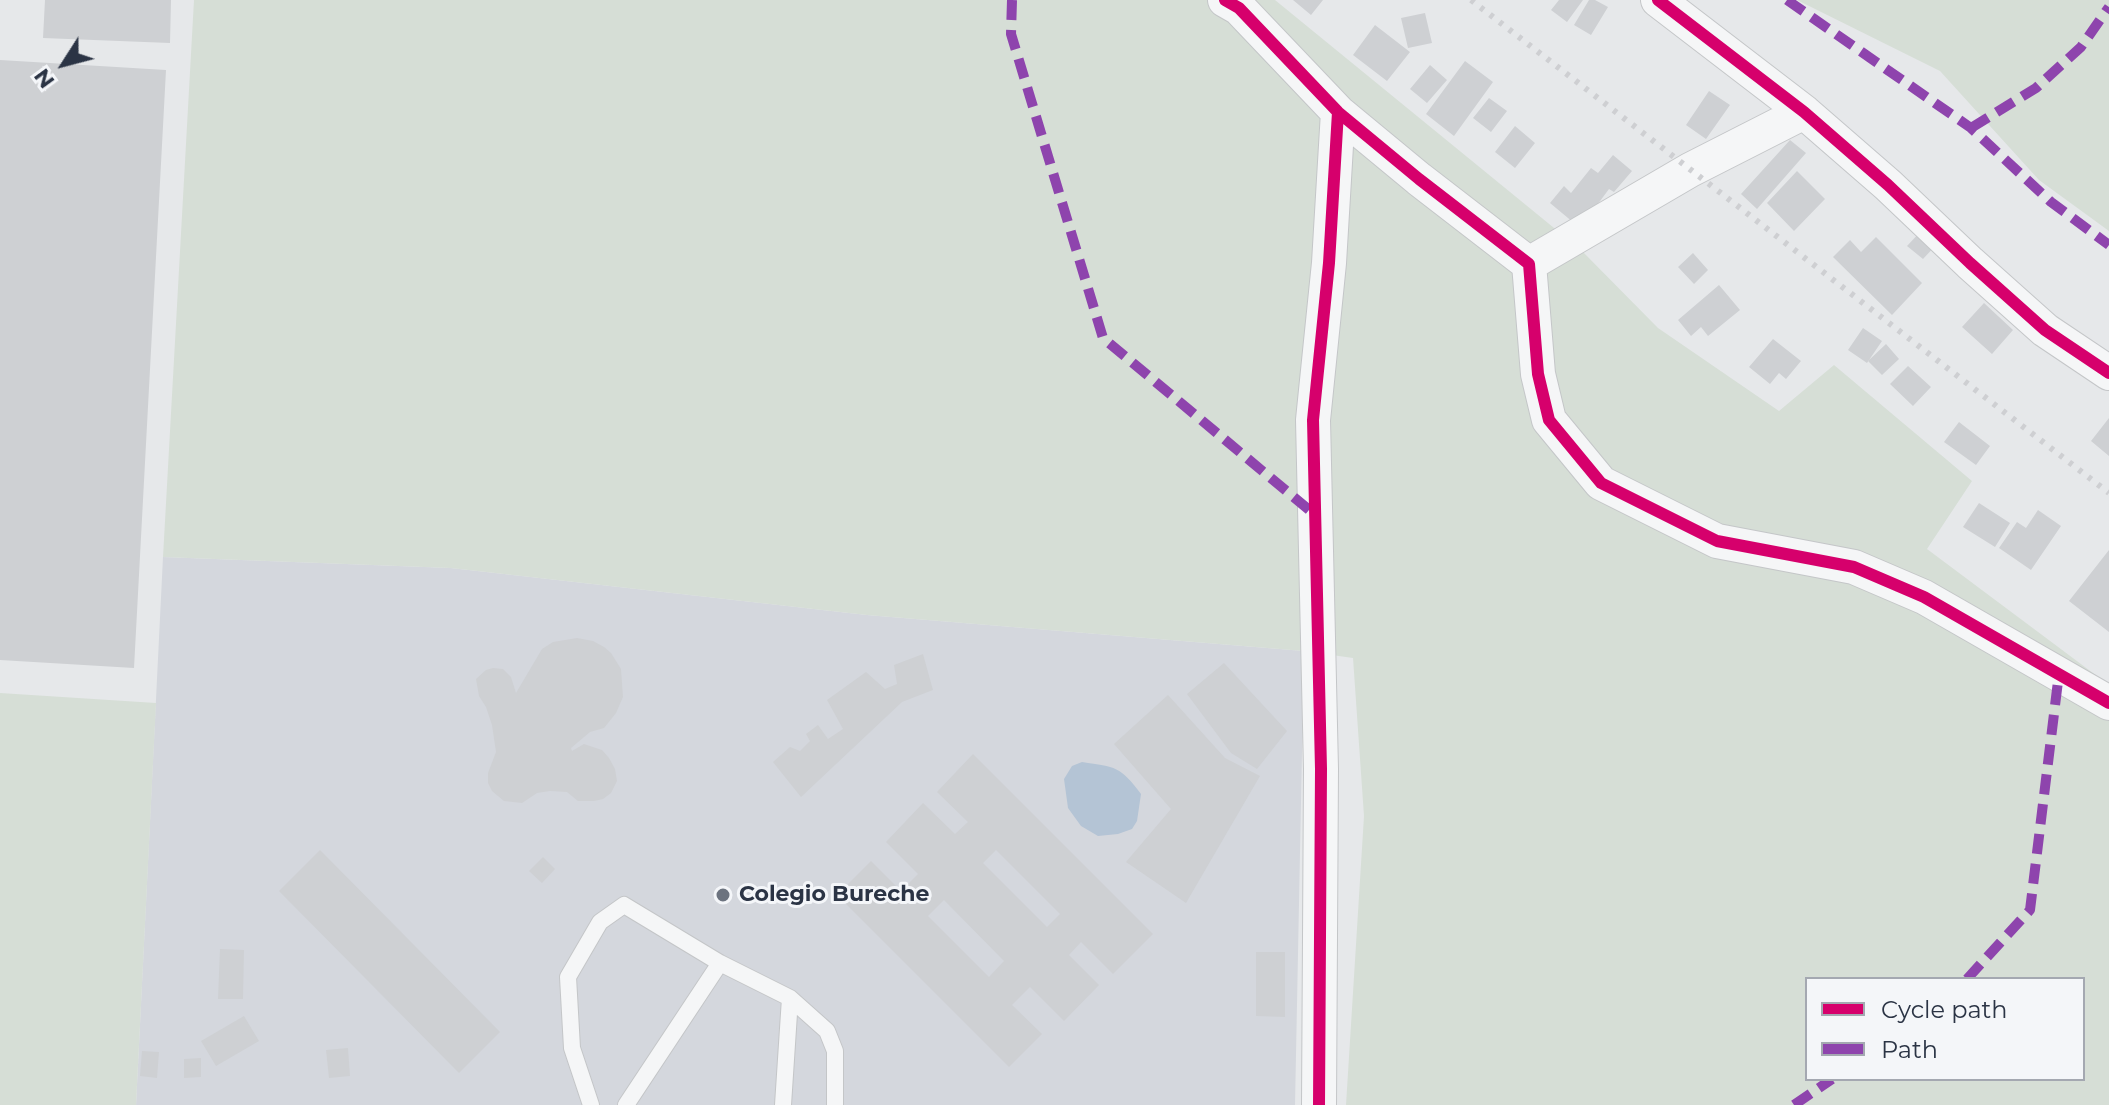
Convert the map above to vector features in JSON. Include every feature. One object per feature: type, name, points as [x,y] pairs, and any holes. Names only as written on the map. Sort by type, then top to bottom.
[{"type":"street","points":[[1225,0],[1239,8],[1338,112],[1529,264],[1538,374],[1549,420],[1601,483],[1717,541],[1854,567],[1924,597],[2109,703]]},
{"type":"street","points":[[1658,0],[1804,112],[2045,330],[2109,373]]},
{"type":"street","points":[[1319,1105],[1321,769],[1313,420],[1329,263],[1338,112]]},
{"type":"street","points":[[1529,264],[1690,170],[1804,112]]},
{"type":"lane","points":[[591,1105],[572,1048],[568,977],[600,922],[624,905],[720,963],[790,998],[827,1031],[835,1051],[835,1105]]},
{"type":"lane","points":[[626,1105],[720,963]]},
{"type":"lane","points":[[783,1105],[790,998]]},
{"type":"shaded area","points":[[194,0],[1275,0],[1581,250],[1658,328],[1779,411],[1834,365],[1972,481],[1927,549],[2109,685],[2109,1105],[1346,1105],[1364,816],[1353,658],[1304,651],[867,615],[451,568],[163,557]]},
{"type":"shaded area","points":[[1797,0],[2109,0],[2109,231],[2039,180],[1940,71]]},
{"type":"shaded area","name":"Colegio Bureche","points":[[163,557],[451,568],[867,615],[1304,651],[1295,1105],[136,1105]]},
{"type":"shaded area","points":[[0,693],[156,703],[136,1105],[0,1105]]},
{"type":"water","points":[[1082,762],[1116,769],[1141,794],[1137,821],[1132,829],[1098,836],[1081,826],[1068,808],[1064,779],[1072,766]]},
{"type":"building","points":[[45,0],[171,0],[170,43],[43,38]]},
{"type":"building","points":[[1293,0],[1323,0],[1311,15]]},
{"type":"building","points":[[1559,0],[1583,0],[1567,22],[1551,10]]},
{"type":"building","points":[[1589,0],[1608,7],[1591,35],[1574,25]]},
{"type":"building","points":[[1425,13],[1432,43],[1408,48],[1401,18]]},
{"type":"building","points":[[1375,25],[1410,52],[1387,81],[1353,55]]},
{"type":"building","points":[[0,60],[166,70],[134,668],[0,660]]},
{"type":"building","points":[[1465,61],[1493,82],[1454,136],[1426,114]]},
{"type":"building","points":[[1430,65],[1447,80],[1427,103],[1410,89]]},
{"type":"building","points":[[1709,91],[1730,105],[1706,139],[1686,125]]},
{"type":"building","points":[[1489,98],[1507,111],[1491,132],[1473,118]]},
{"type":"building","points":[[1515,126],[1535,143],[1515,168],[1495,152]]},
{"type":"building","points":[[1790,140],[1806,153],[1757,209],[1741,194]]},
{"type":"building","points":[[1613,155],[1632,171],[1614,192],[1609,189],[1580,228],[1550,203],[1564,186],[1571,193],[1591,168],[1598,173]]},
{"type":"building","points":[[1797,171],[1825,199],[1794,231],[1767,203]]},
{"type":"building","points":[[1922,230],[1937,244],[1923,259],[1907,246]]},
{"type":"building","points":[[1876,237],[1922,283],[1892,315],[1833,257],[1850,240],[1861,252]]},
{"type":"building","points":[[1693,253],[1708,270],[1694,284],[1678,267]]},
{"type":"building","points":[[1719,285],[1740,310],[1708,336],[1701,327],[1691,336],[1678,320]]},
{"type":"building","points":[[1984,303],[2013,330],[1992,354],[1962,327]]},
{"type":"building","points":[[1863,328],[1882,341],[1867,363],[1848,350]]},
{"type":"building","points":[[1773,339],[1801,361],[1786,379],[1779,373],[1770,384],[1749,367]]},
{"type":"building","points":[[1886,344],[1899,359],[1882,375],[1868,361]]},
{"type":"building","points":[[1908,366],[1931,387],[1913,406],[1890,384]]},
{"type":"building","points":[[2109,418],[2109,456],[2091,441]]},
{"type":"building","points":[[1959,422],[1990,446],[1976,465],[1944,442]]},
{"type":"building","points":[[1979,503],[2010,523],[1995,547],[1963,527]]},
{"type":"building","points":[[2038,510],[2061,526],[2031,570],[1999,548],[2017,522],[2026,528]]},
{"type":"building","points":[[2109,550],[2109,632],[2069,601]]},
{"type":"building","points":[[577,638],[593,641],[611,653],[621,669],[623,697],[604,728],[590,732],[571,748],[572,751],[584,744],[602,750],[615,769],[617,781],[611,793],[594,801],[578,801],[567,792],[550,791],[537,793],[522,803],[504,801],[488,783],[488,773],[496,752],[492,725],[479,696],[476,679],[486,670],[503,669],[511,677],[516,693],[542,649],[553,642]]},
{"type":"building","points":[[923,654],[933,690],[902,702],[801,797],[773,762],[790,747],[800,751],[810,741],[806,734],[818,725],[828,739],[843,729],[827,700],[866,672],[885,689],[897,684],[894,665]]},
{"type":"building","points":[[1224,663],[1287,731],[1257,769],[1231,753],[1187,694]]},
{"type":"building","points":[[1168,695],[1225,758],[1260,776],[1186,903],[1126,862],[1171,809],[1114,744]]},
{"type":"building","points":[[973,754],[1153,934],[1113,974],[1081,942],[1069,955],[1099,985],[1064,1021],[1030,987],[1012,1005],[1042,1034],[1009,1067],[837,895],[871,861],[901,891],[918,874],[886,842],[923,803],[955,834],[968,822],[937,792]],"holes":[[[996,850],[1060,914],[1047,927],[983,863]],[[944,900],[1004,961],[989,977],[928,916]]]},
{"type":"building","points":[[320,850],[500,1032],[459,1073],[279,891]]},
{"type":"building","points":[[543,857],[555,869],[542,883],[529,871]]},
{"type":"building","points":[[220,949],[244,950],[243,999],[218,999]]},
{"type":"building","points":[[1256,952],[1285,952],[1285,1017],[1256,1016]]},
{"type":"building","points":[[244,1016],[259,1041],[216,1066],[201,1041]]},
{"type":"building","points":[[348,1048],[350,1076],[329,1078],[326,1050]]},
{"type":"building","points":[[142,1051],[159,1052],[157,1078],[140,1076]]},
{"type":"building","points":[[201,1058],[201,1077],[184,1078],[184,1059]]},
{"type":"railway","points":[[1471,0],[2109,493]]},
{"type":"marked path","points":[[1012,0],[1011,34],[1103,338],[1314,514]]},
{"type":"marked path","points":[[1787,0],[1971,128],[2051,202],[2109,245]]},
{"type":"marked path","points":[[1971,128],[2036,88],[2081,47],[2109,7]]},
{"type":"marked path","points":[[1969,977],[2030,910],[2059,673]]},
{"type":"marked path","points":[[1794,1105],[1829,1081]]},
{"type":"cycle path","points":[[1225,0],[1239,8],[1338,112],[1529,264],[1538,374],[1549,420],[1601,483],[1717,541],[1854,567],[1924,597],[2109,703]]},
{"type":"cycle path","points":[[1658,0],[1804,112],[2045,330],[2109,373]]},
{"type":"cycle path","points":[[1319,1105],[1321,769],[1313,420],[1329,263],[1338,112]]},
{"type":"place","name":"Colegio Bureche","points":[[723,895]]}]
